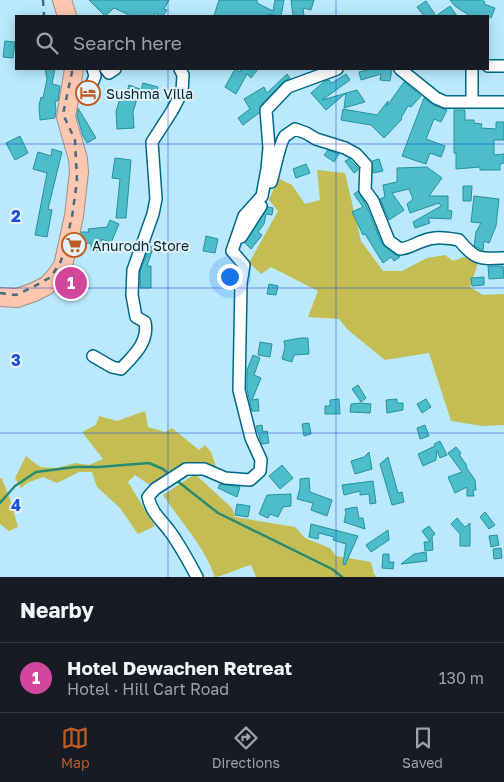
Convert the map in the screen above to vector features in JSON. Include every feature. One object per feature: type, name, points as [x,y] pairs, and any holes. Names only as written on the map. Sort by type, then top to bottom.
[{"type":"highway","points":[[62,0],[67,15]]},
{"type":"highway","points":[[0,297],[18,298],[34,292],[46,286],[63,266],[74,216],[79,172],[78,159],[66,116],[74,70]]},
{"type":"street","points":[[489,66],[504,66]]},
{"type":"street","points":[[71,90],[90,89],[94,76],[93,70]]},
{"type":"street","points":[[93,356],[121,369],[141,348],[147,330],[145,322],[136,317],[132,295],[133,270],[153,214],[156,200],[152,142],[182,92],[180,70]]},
{"type":"street","points":[[232,251],[244,216],[262,196],[269,148],[266,110],[288,87],[334,70]]},
{"type":"street","points":[[401,70],[436,98],[444,102],[504,102]]},
{"type":"street","points":[[472,70],[472,102]]},
{"type":"street","points":[[232,251],[266,196],[278,161],[279,148],[284,137],[295,129],[356,154],[366,165],[365,190],[373,201],[389,241],[400,249],[410,248],[423,241],[441,237],[459,240],[468,251],[482,259],[504,258]]},
{"type":"street","points":[[197,577],[183,551],[167,528],[151,510],[148,497],[155,489],[186,469],[204,469],[224,478],[250,480],[260,471],[261,460],[251,438],[239,390],[241,283],[244,265],[232,251]]},
{"type":"shaded area","points":[[317,170],[345,173],[361,241],[383,271],[402,271],[427,258],[445,255],[453,261],[464,257],[478,263],[470,287],[483,295],[504,294],[504,425],[482,426],[451,421],[429,353],[385,360],[348,330],[339,319],[308,317],[318,291],[271,267],[261,274],[249,263],[278,211],[269,200],[278,178],[292,185],[305,204],[320,200]]},
{"type":"shaded area","points":[[145,411],[148,427],[165,432],[172,428],[199,450],[205,445],[211,452],[217,470],[204,466],[153,487],[135,475],[128,482],[155,526],[138,534],[120,508],[97,487],[92,472],[79,472],[57,483],[43,477],[27,483],[21,488],[15,478],[26,456],[40,467],[56,468],[76,463],[89,465],[103,459],[82,432],[96,425],[99,416],[117,421]]},
{"type":"shaded area","points":[[195,474],[232,508],[235,517],[295,527],[305,538],[330,548],[336,556],[371,562],[374,574],[377,577],[256,577],[251,565],[215,577],[205,555],[163,495]]},
{"type":"shaded area","points":[[0,478],[10,499],[18,527],[9,531],[0,524]]},
{"type":"building","points":[[89,0],[169,0],[164,9],[167,10],[164,15],[155,13],[154,15],[129,15],[114,8],[104,15]]},
{"type":"building","points":[[219,0],[257,0],[257,3],[273,11],[275,0],[284,0],[281,15],[214,15]]},
{"type":"building","points":[[291,0],[314,0],[311,10],[303,8],[304,15],[293,15]]},
{"type":"building","points":[[450,0],[482,0],[485,2],[484,4],[495,8],[491,18],[489,15],[468,15],[455,6]]},
{"type":"building","points":[[426,1],[435,15],[423,15],[417,7]]},
{"type":"building","points":[[450,6],[456,15],[437,15]]},
{"type":"building","points":[[5,41],[15,42],[13,58],[3,57]]},
{"type":"building","points":[[45,70],[55,70],[52,84],[60,86],[58,101],[55,101],[55,118],[40,120],[39,106],[41,97],[43,98],[47,79]]},
{"type":"building","points":[[234,70],[240,72],[241,70],[257,70],[251,78],[247,74],[236,94],[225,87]]},
{"type":"building","points":[[366,70],[392,70],[390,81],[380,80],[381,74],[361,80],[359,72]]},
{"type":"building","points":[[287,74],[290,78],[283,82],[261,105],[259,113],[243,125],[238,118],[250,109],[244,99],[264,87],[267,93]]},
{"type":"building","points":[[346,74],[350,80],[322,100],[346,93],[326,110],[311,93],[325,81],[329,80],[332,83]]},
{"type":"building","points":[[404,82],[421,96],[411,107],[408,106],[402,119],[384,138],[371,125],[341,120],[343,109],[377,115],[388,101],[387,106]]},
{"type":"building","points":[[143,83],[158,87],[155,98],[140,94]]},
{"type":"building","points":[[129,85],[140,89],[133,112],[134,128],[117,129],[116,111],[120,99],[124,101]]},
{"type":"building","points":[[357,90],[365,102],[344,108],[346,93]]},
{"type":"building","points":[[424,98],[433,105],[447,110],[441,122],[434,119],[426,139],[445,146],[441,157],[430,153],[426,164],[402,156]]},
{"type":"building","points":[[78,108],[96,138],[87,143],[77,116]]},
{"type":"building","points":[[454,110],[465,110],[465,120],[474,120],[474,123],[482,124],[481,128],[496,129],[496,122],[504,122],[504,140],[494,140],[494,155],[504,154],[504,163],[500,164],[500,170],[480,170],[480,167],[456,169]]},
{"type":"building","points":[[20,136],[28,153],[15,160],[6,143]]},
{"type":"building","points":[[52,149],[62,152],[48,209],[52,210],[47,237],[35,235],[47,173],[33,169],[38,152],[51,156]]},
{"type":"building","points":[[328,150],[339,154],[334,162],[324,155]]},
{"type":"building","points":[[115,158],[131,160],[126,218],[116,218],[120,179],[112,178]]},
{"type":"building","points":[[349,159],[358,168],[354,173],[345,161]]},
{"type":"building","points":[[379,159],[383,171],[373,173],[372,161]]},
{"type":"building","points":[[306,164],[310,173],[296,178],[293,169]]},
{"type":"building","points":[[427,167],[442,178],[429,196],[448,196],[448,210],[452,211],[451,219],[428,218],[430,223],[415,228],[413,222],[441,206],[439,203],[410,213],[407,204],[413,199],[409,189],[392,193],[404,210],[389,220],[380,199],[385,197],[383,185],[397,182],[397,168]]},
{"type":"building","points":[[463,186],[472,186],[471,201],[463,201]]},
{"type":"building","points":[[358,191],[366,205],[382,244],[400,257],[394,261],[391,257],[383,263],[365,234],[363,235],[352,212],[363,207],[354,194]]},
{"type":"building","points":[[474,196],[499,199],[496,226],[489,243],[484,241],[483,250],[474,246],[476,232],[481,223],[471,222]]},
{"type":"building","points":[[268,207],[273,208],[272,215],[266,214],[264,224],[258,232],[262,235],[251,249],[245,243]]},
{"type":"building","points":[[110,220],[119,224],[111,243],[102,239],[101,251],[91,250],[91,243],[79,244],[81,232],[89,232],[88,229],[107,227]]},
{"type":"building","points":[[206,236],[218,239],[215,253],[203,251]]},
{"type":"building","points":[[150,246],[153,248],[147,266],[151,266],[151,288],[140,288],[140,271]]},
{"type":"building","points":[[488,266],[503,266],[504,278],[489,279]]},
{"type":"building","points":[[484,277],[484,285],[472,286],[471,278]]},
{"type":"building","points":[[269,284],[278,286],[276,295],[267,294]]},
{"type":"building","points":[[308,338],[309,354],[294,355],[292,362],[282,359],[285,347],[284,341]]},
{"type":"building","points":[[260,342],[272,344],[270,357],[258,355]]},
{"type":"building","points":[[253,355],[260,358],[254,375],[261,378],[252,400],[258,399],[259,411],[252,411],[247,389],[247,370]]},
{"type":"building","points":[[358,385],[366,398],[361,402],[352,389]]},
{"type":"building","points":[[339,399],[340,414],[325,414],[325,406],[330,406],[330,400]]},
{"type":"building","points":[[397,399],[397,403],[403,403],[403,410],[387,413],[386,400]]},
{"type":"building","points":[[426,399],[431,407],[422,413],[417,404]]},
{"type":"building","points":[[351,404],[371,404],[370,413],[350,412]]},
{"type":"building","points":[[309,423],[311,434],[304,436],[302,424]]},
{"type":"building","points":[[262,425],[263,432],[267,431],[269,443],[262,444],[256,426]]},
{"type":"building","points":[[425,425],[429,436],[420,439],[417,428]]},
{"type":"building","points":[[440,441],[447,455],[440,458],[437,450],[436,460],[423,466],[418,454],[435,446],[434,444]]},
{"type":"building","points":[[456,447],[475,480],[476,490],[473,490],[474,496],[467,496],[467,487],[455,493],[448,477],[462,472],[448,453]]},
{"type":"building","points":[[369,452],[372,469],[355,474],[351,461],[364,457]]},
{"type":"building","points":[[388,457],[398,493],[402,492],[404,502],[392,505],[380,464]]},
{"type":"building","points":[[282,465],[293,478],[280,489],[269,476]]},
{"type":"building","points":[[309,478],[310,492],[332,500],[327,516],[311,510],[313,503],[297,499],[300,479]]},
{"type":"building","points":[[373,481],[376,503],[370,504],[369,494],[360,495],[360,491],[344,495],[342,485]]},
{"type":"building","points":[[220,484],[240,487],[237,497],[218,488]]},
{"type":"building","points":[[291,494],[291,506],[283,507],[278,517],[270,514],[268,518],[259,514],[267,495]]},
{"type":"building","points":[[237,504],[250,506],[248,517],[235,515]]},
{"type":"building","points":[[357,507],[359,518],[363,518],[365,529],[344,522],[345,509]]},
{"type":"building","points":[[485,512],[495,525],[489,529],[480,517]]},
{"type":"building","points":[[457,518],[465,527],[470,523],[470,546],[460,546],[460,534],[451,524]]},
{"type":"building","points":[[311,524],[358,536],[345,565],[343,564],[346,544],[333,540],[334,537],[319,533],[318,539],[309,537]]},
{"type":"building","points":[[429,526],[435,534],[432,537],[433,550],[425,551],[424,542],[430,542],[422,531]]},
{"type":"building","points":[[388,530],[389,540],[371,552],[366,545]]},
{"type":"building","points":[[497,535],[499,545],[491,547],[489,536]]},
{"type":"building","points":[[501,548],[502,558],[494,559],[493,549]]},
{"type":"building","points":[[426,552],[427,561],[401,564],[414,554]]},
{"type":"building","points":[[383,554],[389,554],[389,562],[394,562],[393,569],[382,568]]},
{"type":"waterway","points":[[0,503],[15,486],[36,472],[75,467],[149,463],[163,469],[170,475]]},
{"type":"waterway","points":[[176,480],[218,513],[332,569],[342,577]]},
{"type":"railway","points":[[43,0],[44,15]]},
{"type":"railway","points":[[0,293],[16,295],[33,287],[51,277],[61,261],[72,217],[77,181],[75,140],[63,114],[71,70]]},
{"type":"place","name":"Sushma Villa","points":[[88,93]]},
{"type":"place","name":"Anurodh Store","points":[[74,245]]},
{"type":"place","name":"Hotel Dewachen Retreat","points":[[71,283]]}]
